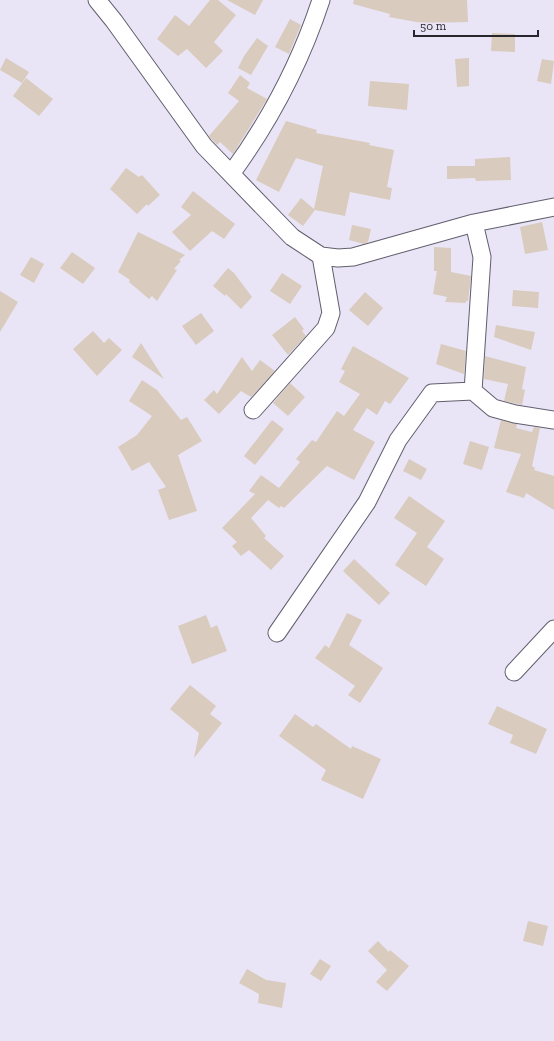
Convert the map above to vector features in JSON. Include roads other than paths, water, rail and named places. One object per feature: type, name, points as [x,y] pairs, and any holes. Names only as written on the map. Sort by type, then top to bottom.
[{"type":"street","points":[[97,0],[114,21],[204,146],[292,237],[321,256],[338,258],[353,256],[474,223],[554,207]]},
{"type":"street","points":[[231,174],[255,141],[287,81],[321,0]]},
{"type":"street","points":[[473,391],[482,257],[474,223]]},
{"type":"street","points":[[253,410],[326,328],[331,313],[321,256]]},
{"type":"street","points":[[277,633],[367,502],[398,440],[432,393],[473,391],[493,408],[515,414],[554,420]]},
{"type":"street","points":[[514,672],[554,629]]}]
